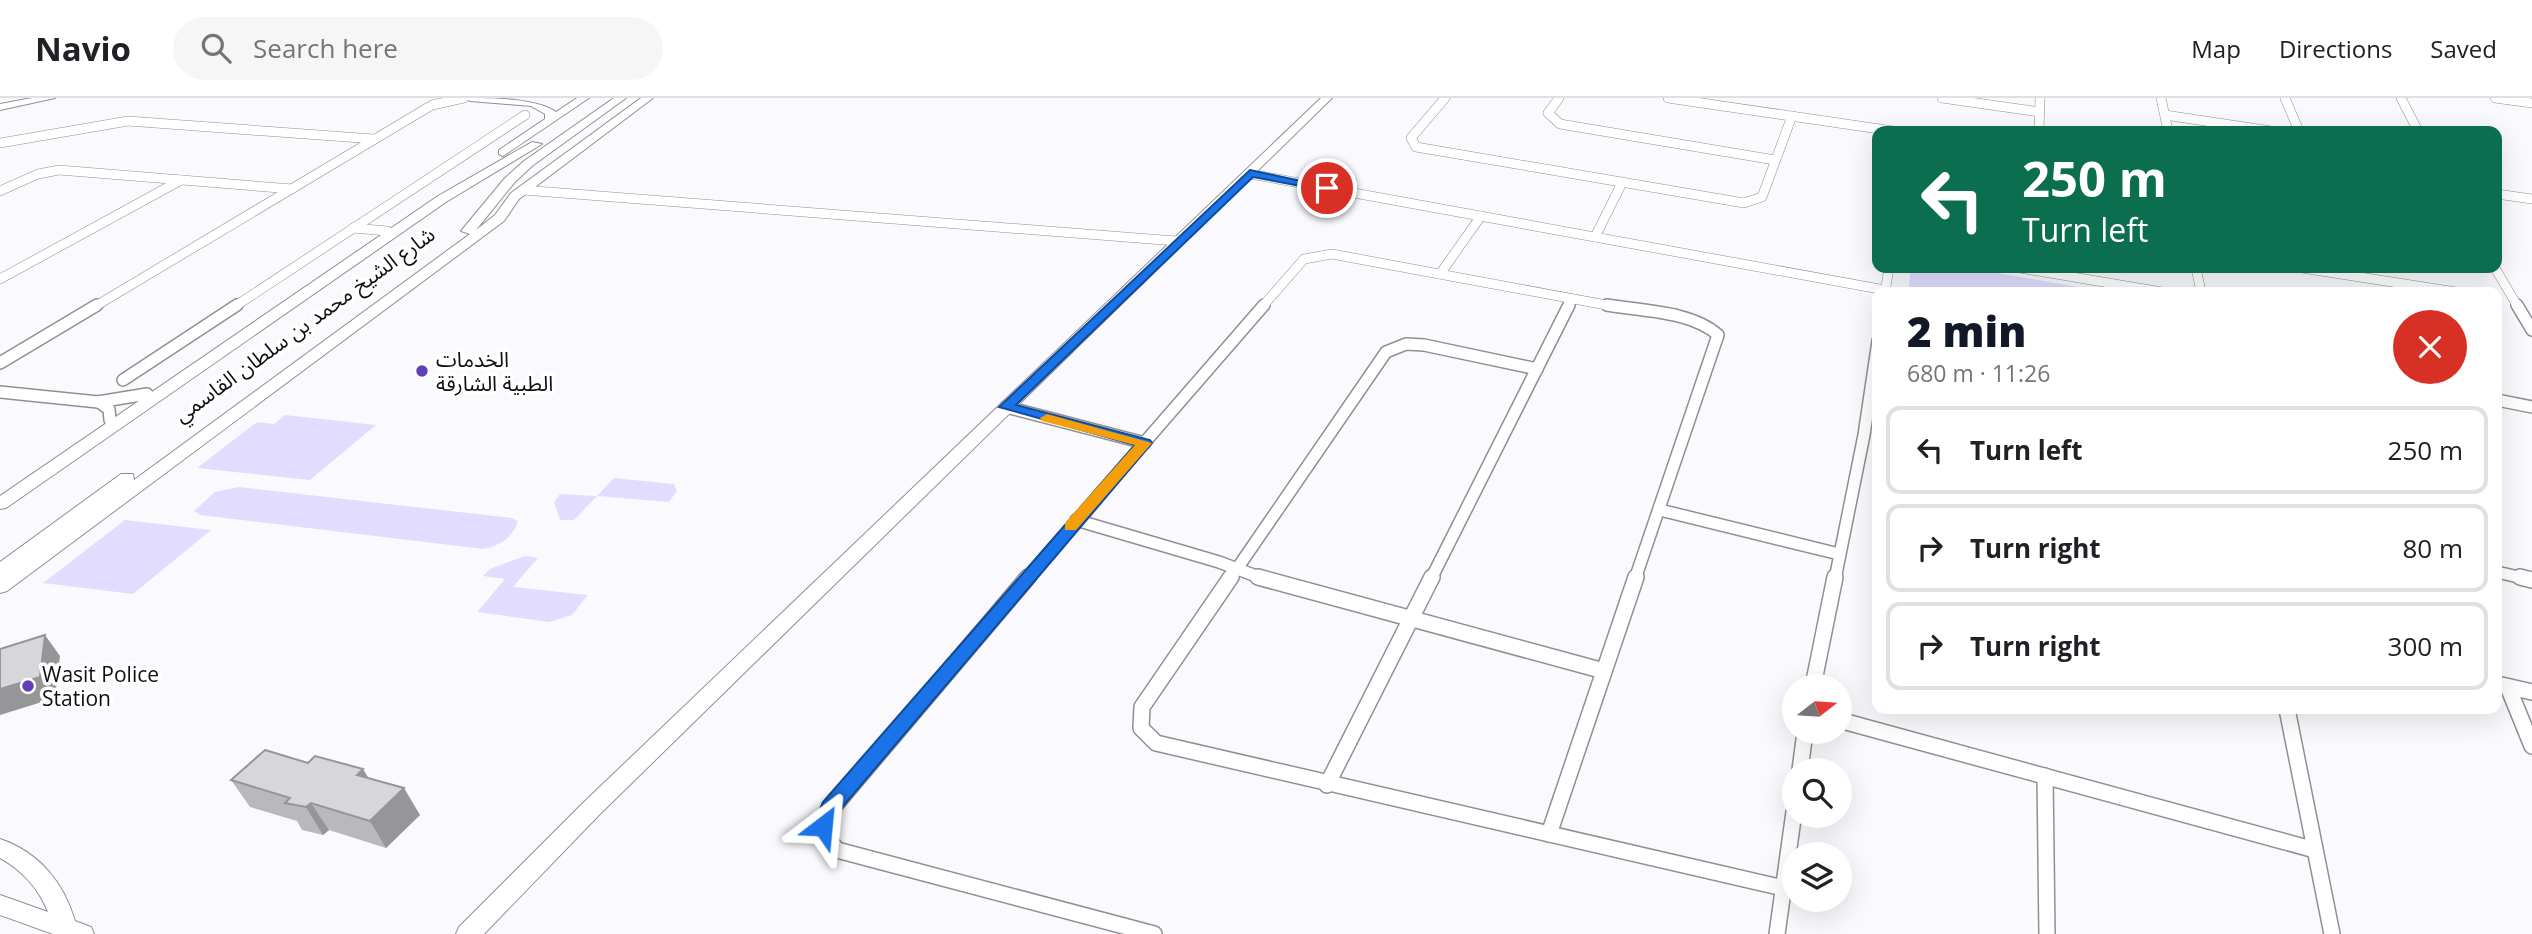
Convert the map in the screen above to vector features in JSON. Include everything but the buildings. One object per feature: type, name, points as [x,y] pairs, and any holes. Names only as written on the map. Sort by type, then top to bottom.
[{"type":"street","points":[[0,107],[50,98]]},
{"type":"street","points":[[0,363],[432,102],[464,98]]},
{"type":"street","points":[[470,98],[540,105],[558,104],[569,98]]},
{"type":"street","points":[[0,495],[584,98]]},
{"type":"street","name":"شارع الشيخ محمد بن سلطان القاسمي","points":[[0,504],[442,199],[515,159],[602,98]]},
{"type":"street","name":"شارع الشيخ محمد بن سلطان القاسمي","points":[[0,571],[467,231],[490,209],[516,174],[621,98]]},
{"type":"street","points":[[0,587],[496,222],[523,190],[648,98]]},
{"type":"street","points":[[468,934],[591,808],[1327,98]]},
{"type":"street","points":[[1445,98],[1411,138],[1416,147],[1750,202],[1762,197],[1792,116]]},
{"type":"street","points":[[1559,98],[1548,113],[1551,119],[1560,124],[1775,160]]},
{"type":"street","points":[[1668,98],[1872,128]]},
{"type":"street","points":[[1942,98],[2040,112]]},
{"type":"street","points":[[2039,126],[2040,98]]},
{"type":"street","points":[[2150,98],[2161,99],[2167,126]]},
{"type":"street","points":[[2285,98],[2297,126]]},
{"type":"street","points":[[2401,98],[2415,126]]},
{"type":"street","points":[[2495,98],[2525,101]]},
{"type":"street","points":[[540,105],[551,113],[550,120]]},
{"type":"street","points":[[123,380],[525,115]]},
{"type":"street","points":[[2165,116],[2236,126]]},
{"type":"street","points":[[0,143],[128,121],[374,139]]},
{"type":"street","points":[[578,129],[596,137]]},
{"type":"street","points":[[560,141],[596,137]]},
{"type":"street","points":[[0,191],[38,174],[59,170],[292,189]]},
{"type":"street","points":[[1250,174],[1872,289]]},
{"type":"street","points":[[0,279],[182,180]]},
{"type":"street","points":[[1595,237],[1622,183]]},
{"type":"street","points":[[523,190],[1176,241]]},
{"type":"street","points":[[2502,195],[2532,200]]},
{"type":"street","points":[[1440,274],[1481,216]]},
{"type":"street","points":[[353,228],[387,231]]},
{"type":"street","points":[[1154,934],[837,849],[829,843],[823,826],[830,807],[1304,259],[1332,254],[1693,321],[1709,327],[1718,335],[1549,834]]},
{"type":"street","points":[[2050,273],[2132,287]]},
{"type":"street","points":[[2336,273],[2425,287]]},
{"type":"street","points":[[2366,273],[2369,278]]},
{"type":"street","points":[[2498,273],[2532,330]]},
{"type":"street","points":[[1327,785],[1572,299]]},
{"type":"street","points":[[2502,300],[2514,302]]},
{"type":"street","points":[[218,346],[236,341]]},
{"type":"street","points":[[1537,369],[1424,345],[1406,344],[1391,348],[1142,707],[1138,723],[1141,731],[1156,744],[1782,888]]},
{"type":"street","points":[[1815,674],[1864,435],[1872,381]]},
{"type":"street","points":[[0,392],[98,402],[147,394]]},
{"type":"street","points":[[2502,401],[2532,407]]},
{"type":"street","points":[[98,402],[109,409],[110,419]]},
{"type":"street","points":[[1006,407],[1144,443]]},
{"type":"street","points":[[1864,435],[1872,437]]},
{"type":"street","points":[[1660,510],[1839,554]]},
{"type":"street","points":[[1076,520],[1410,620],[1604,671]]},
{"type":"street","points":[[2502,573],[2532,580]]},
{"type":"street","points":[[2503,686],[2532,692]]},
{"type":"street","points":[[2503,686],[2532,746]]},
{"type":"street","points":[[2288,714],[2332,934]]},
{"type":"street","points":[[1852,724],[2315,850]]},
{"type":"street","points":[[2045,776],[2047,934]]},
{"type":"street","points":[[0,848],[25,862],[40,875],[74,931]]},
{"type":"street","points":[[1777,934],[1782,896]]},
{"type":"street","points":[[0,905],[74,931]]},
{"type":"shaded area","points":[[1910,273],[1997,273],[2079,287],[1909,287]]},
{"type":"shaded area","points":[[285,415],[376,425],[310,480],[197,468],[257,422],[274,424]]},
{"type":"shaded area","points":[[614,478],[674,484],[677,491],[669,502],[597,496]]},
{"type":"shaded area","points":[[239,487],[512,518],[518,521],[505,540],[483,549],[200,515],[194,511],[215,492]]},
{"type":"shaded area","points":[[560,494],[597,496],[574,520],[560,520],[554,502]]},
{"type":"shaded area","points":[[125,520],[211,530],[133,594],[43,583]]},
{"type":"shaded area","points":[[525,556],[538,558],[513,587],[588,595],[572,615],[549,622],[477,612],[505,579],[483,576],[490,569]]},
{"type":"slow traffic","points":[[1047,418],[1144,443],[1071,527]]},
{"type":"place","name":"الخدمات الطبية الشارقة","points":[[422,371]]},
{"type":"place","name":"Wasit Police Station","points":[[28,686]]},
{"type":"route","points":[[823,826],[830,807],[1144,443],[1006,407],[1176,241],[1250,174],[1327,188]]}]
